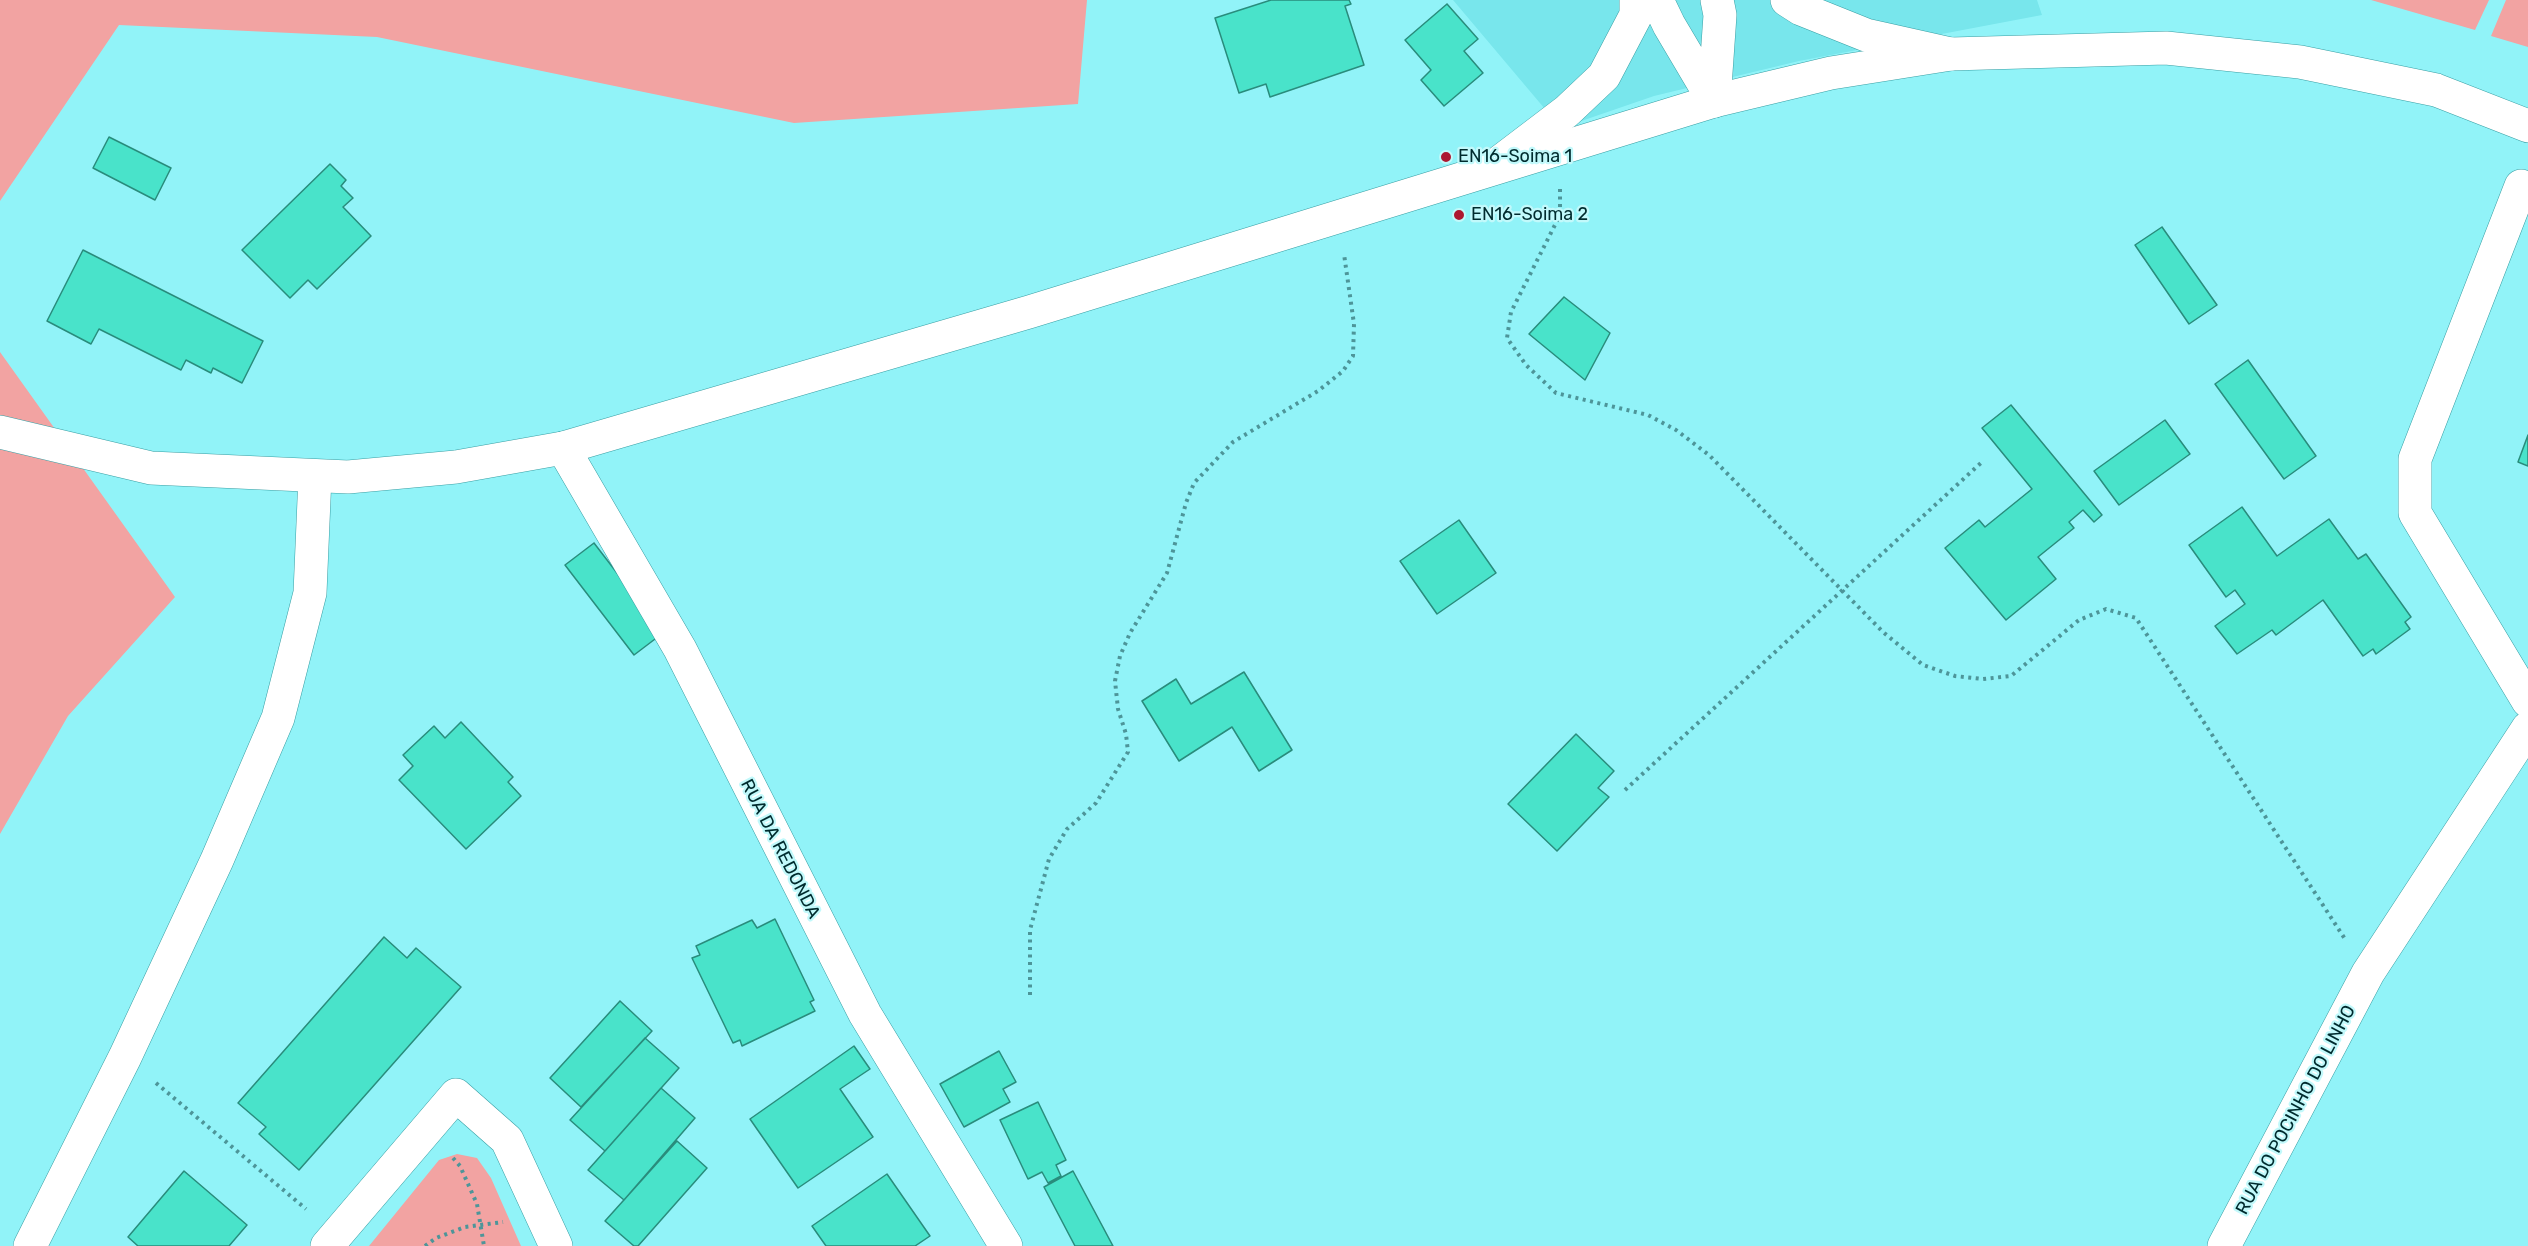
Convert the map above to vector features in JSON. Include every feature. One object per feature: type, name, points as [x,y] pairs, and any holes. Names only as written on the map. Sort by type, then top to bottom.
[{"type":"street","points":[[1486,173],[1567,111],[1604,76],[1636,15],[1636,0]]},
{"type":"street","points":[[1658,0],[1674,36],[1714,101]]},
{"type":"street","points":[[1714,101],[1720,15],[1717,0]]},
{"type":"street","points":[[1786,0],[1801,9],[1866,35],[1951,54]]},
{"type":"street","points":[[0,432],[151,468],[348,477],[456,467],[562,448],[1029,312],[1714,101],[1831,73],[1951,54],[2166,48],[2300,62],[2436,90],[2528,126]]},
{"type":"street","points":[[2528,189],[2521,186],[2415,459],[2415,513],[2528,701]]},
{"type":"street","name":"RUA DA REDONDA","points":[[562,448],[680,649],[866,1014],[1006,1246]]},
{"type":"street","points":[[30,1246],[125,1057],[217,860],[278,718],[310,593],[315,476]]},
{"type":"street","name":"RUA DO POCINHO DO LINHO","points":[[2224,1246],[2368,974],[2528,728]]},
{"type":"street","points":[[332,1240],[456,1095],[507,1140],[556,1246]]},
{"type":"path","points":[[1560,149],[1560,215],[1511,312],[1507,338],[1526,365],[1556,393],[1648,415],[1676,430],[1709,455],[1882,633],[1923,665],[1955,675],[1983,680],[2011,676],[2079,620],[2106,609],[2136,618],[2368,974]]},
{"type":"path","points":[[1030,995],[1030,930],[1049,859],[1067,829],[1096,803],[1128,752],[1126,734],[1118,709],[1115,681],[1120,656],[1130,633],[1167,573],[1186,503],[1194,483],[1233,442],[1318,392],[1343,371],[1353,356],[1354,324],[1338,218]]},
{"type":"path","points":[[1625,789],[1983,461]]},
{"type":"path","points":[[125,1057],[332,1240]]},
{"type":"path","points":[[452,1156],[460,1166],[477,1204],[484,1246]]},
{"type":"path","points":[[425,1246],[436,1238],[465,1227],[510,1221]]},
{"type":"shaded area","points":[[0,0],[1087,0],[1078,104],[794,123],[377,37],[119,25],[0,201]]},
{"type":"shaded area","points":[[1453,0],[2037,0],[2042,15],[1799,61],[1654,96],[1561,128]]},
{"type":"shaded area","points":[[2371,0],[2489,0],[2475,30]]},
{"type":"shaded area","points":[[2506,0],[2528,0],[2528,47],[2491,36]]},
{"type":"shaded area","points":[[0,352],[175,597],[68,716],[0,834]]},
{"type":"shaded area","points":[[457,1154],[477,1158],[491,1178],[521,1246],[369,1246],[439,1160]]},
{"type":"building","points":[[1271,0],[1349,0],[1351,4],[1345,6],[1364,65],[1270,97],[1266,84],[1239,93],[1215,18]]},
{"type":"building","points":[[1447,4],[1478,39],[1464,51],[1483,73],[1444,106],[1421,80],[1431,70],[1405,40]]},
{"type":"building","points":[[109,137],[171,168],[155,200],[93,168]]},
{"type":"building","points":[[330,164],[346,180],[341,186],[353,198],[343,207],[371,236],[317,289],[308,280],[290,298],[242,250]]},
{"type":"building","points":[[2162,227],[2217,305],[2189,324],[2135,245]]},
{"type":"building","points":[[83,250],[263,341],[242,383],[213,368],[211,373],[186,360],[181,370],[99,329],[91,344],[47,321]]},
{"type":"building","points":[[1564,297],[1610,333],[1585,380],[1529,334]]},
{"type":"building","points":[[2248,360],[2316,456],[2284,479],[2215,384]]},
{"type":"building","points":[[2011,405],[2102,515],[2094,522],[2083,510],[2069,522],[2074,528],[2038,557],[2056,579],[2006,620],[1945,548],[1979,520],[1985,527],[2032,489],[1982,428]]},
{"type":"building","points":[[2165,420],[2190,454],[2119,505],[2094,471]]},
{"type":"building","points":[[2528,435],[2528,466],[2518,462]]},
{"type":"building","points":[[2242,507],[2277,556],[2329,519],[2358,559],[2366,554],[2411,617],[2405,622],[2410,629],[2376,654],[2373,649],[2363,656],[2323,600],[2276,635],[2272,630],[2237,654],[2215,626],[2245,604],[2235,590],[2226,597],[2189,545]]},
{"type":"building","points":[[1459,520],[1496,573],[1437,614],[1400,561]]},
{"type":"building","points":[[594,543],[663,633],[634,655],[565,565]]},
{"type":"building","points":[[1244,672],[1292,750],[1259,771],[1232,727],[1179,761],[1142,701],[1176,679],[1191,704]]},
{"type":"building","points":[[461,722],[513,777],[508,782],[521,796],[466,849],[399,780],[413,766],[403,755],[434,726],[445,738]]},
{"type":"building","points":[[1576,734],[1614,771],[1598,788],[1609,797],[1557,851],[1508,804]]},
{"type":"building","points":[[775,919],[814,1000],[810,1002],[815,1011],[742,1046],[740,1040],[733,1043],[692,958],[700,955],[696,946],[752,920],[757,928]]},
{"type":"building","points":[[384,937],[407,958],[416,948],[461,987],[299,1170],[259,1134],[266,1127],[238,1103]]},
{"type":"building","points":[[620,1001],[652,1031],[581,1107],[550,1078]]},
{"type":"building","points":[[645,1038],[679,1068],[605,1151],[570,1120]]},
{"type":"building","points":[[854,1046],[870,1069],[840,1089],[873,1137],[798,1188],[750,1119]]},
{"type":"building","points":[[999,1051],[1016,1082],[1003,1089],[1010,1102],[964,1127],[940,1084]]},
{"type":"building","points":[[661,1088],[695,1118],[624,1200],[588,1170]]},
{"type":"building","points":[[1038,1102],[1066,1160],[1056,1165],[1061,1176],[1048,1183],[1042,1172],[1028,1179],[1000,1120]]},
{"type":"building","points":[[677,1141],[707,1168],[638,1246],[634,1246],[605,1221]]},
{"type":"building","points":[[184,1171],[247,1225],[229,1246],[138,1246],[128,1237]]},
{"type":"building","points":[[1073,1171],[1113,1246],[1075,1246],[1044,1187]]},
{"type":"building","points":[[887,1174],[930,1236],[915,1246],[826,1246],[812,1226]]},
{"type":"place","name":"EN16-Soima 1","points":[[1446,157]]},
{"type":"place","name":"EN16-Soima 2","points":[[1459,215]]}]
